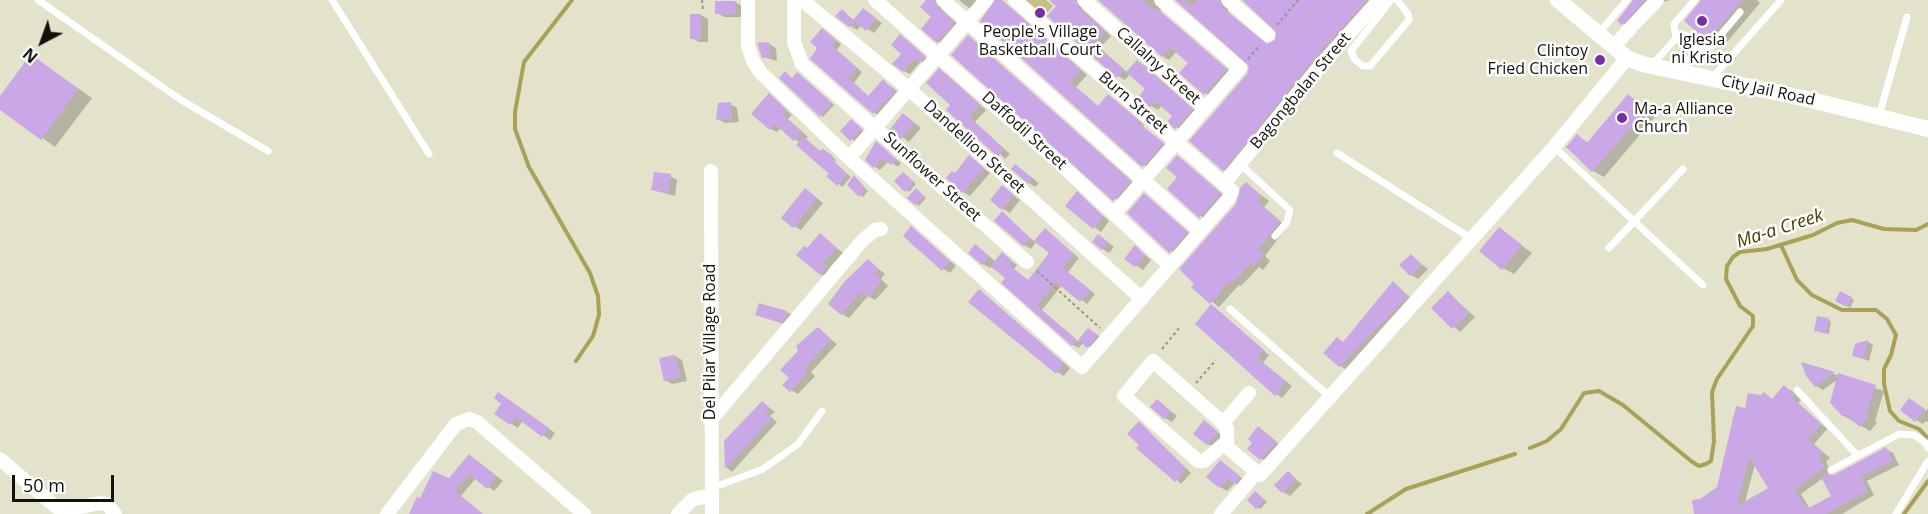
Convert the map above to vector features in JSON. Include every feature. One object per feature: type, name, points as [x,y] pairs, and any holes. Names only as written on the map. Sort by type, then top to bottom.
[{"type":"street","points":[[748,0],[748,46],[756,67],[849,158],[1082,367],[1231,195],[1232,191],[1225,182]]},
{"type":"street","name":"Sunflower Street","points":[[794,0],[795,42],[798,58],[808,70],[1027,262]]},
{"type":"street","name":"Dandellion Street","points":[[802,0],[909,89],[1142,299]]},
{"type":"street","name":"Daffodil Street","points":[[875,0],[939,55],[1170,266]]},
{"type":"street","points":[[943,0],[1200,231]]},
{"type":"street","points":[[849,158],[986,0]]},
{"type":"street","name":"Burn Street","points":[[1015,0],[1225,182]]},
{"type":"street","name":"Callalny Street","points":[[1084,0],[1206,108]]},
{"type":"street","points":[[1114,214],[1240,68],[1161,0]]},
{"type":"street","points":[[1228,0],[1268,35]]},
{"type":"street","name":"Bagongbalan Street","points":[[1225,182],[1379,0]]},
{"type":"street","points":[[1613,47],[1657,0]]},
{"type":"street","name":"City Jail Road","points":[[1561,1],[1627,58],[1651,67],[1807,99],[1928,129]]},
{"type":"street","points":[[1225,443],[1260,475],[1554,147],[1627,58]]},
{"type":"street","name":"Del Pilar Village Road","points":[[711,171],[712,514]]},
{"type":"street","points":[[710,421],[862,242],[874,230],[881,229]]},
{"type":"street","points":[[1153,361],[1227,429],[1225,443],[1204,461],[1198,461],[1124,396],[1153,361]]},
{"type":"street","points":[[1223,423],[1249,393]]},
{"type":"street","points":[[387,514],[456,424],[469,419],[477,422],[584,514]]},
{"type":"street","points":[[0,459],[56,507],[71,509],[100,503],[107,504],[115,514]]},
{"type":"street","points":[[1221,514],[1256,473]]},
{"type":"street","points":[[678,514],[692,500],[712,494]]},
{"type":"lane","points":[[38,0],[181,100],[268,152]]},
{"type":"lane","points":[[332,0],[429,154]]},
{"type":"lane","points":[[1391,0],[1352,51],[1355,60],[1363,66],[1370,66],[1409,20],[1408,14],[1397,0]]},
{"type":"lane","points":[[1598,34],[1627,0]]},
{"type":"lane","points":[[1676,38],[1674,24],[1695,0]]},
{"type":"lane","points":[[1711,80],[1781,0]]},
{"type":"lane","points":[[1696,50],[1708,50],[1740,12]]},
{"type":"lane","points":[[1879,117],[1907,17]]},
{"type":"lane","points":[[1651,67],[1679,35],[1685,35],[1693,42],[1696,50]]},
{"type":"lane","points":[[1679,74],[1696,50]]},
{"type":"lane","points":[[1554,147],[1702,285]]},
{"type":"lane","points":[[1337,153],[1418,207],[1472,239]]},
{"type":"lane","points":[[1240,164],[1290,210],[1287,222],[1275,236]]},
{"type":"lane","points":[[1609,248],[1683,169]]},
{"type":"lane","points":[[1230,309],[1330,397]]},
{"type":"lane","points":[[1797,390],[1857,455]]},
{"type":"lane","points":[[712,494],[764,468],[798,444],[822,411]]},
{"type":"lane","points":[[1831,470],[1899,434],[1914,435],[1926,443],[1928,448]]},
{"type":"lane","points":[[1896,514],[1928,461]]},
{"type":"path","points":[[702,0],[703,10]]},
{"type":"path","points":[[1027,262],[1109,336]]},
{"type":"path","points":[[1153,361],[1180,327]]},
{"type":"path","points":[[1189,392],[1216,360]]},
{"type":"shaded area","name":"People's Village Basketball Court","points":[[1018,0],[1046,0],[1053,6],[1041,20]]},
{"type":"building","points":[[926,0],[934,0],[937,7],[955,22],[937,43],[921,29],[931,17],[920,7]]},
{"type":"building","points":[[995,0],[1002,0],[1081,70],[1070,82],[1098,106],[1108,94],[1138,120],[1137,122],[1164,143],[1142,167],[980,21]]},
{"type":"building","points":[[1049,0],[1075,0],[1078,7],[1105,31],[1094,44],[1124,70],[1117,78],[1047,16],[1056,6]]},
{"type":"building","points":[[1098,0],[1142,0],[1154,10],[1156,8],[1227,69],[1204,95],[1179,73],[1188,63],[1170,47],[1162,57]]},
{"type":"building","points":[[1175,0],[1183,0],[1191,6],[1198,0],[1219,0],[1222,7],[1267,44],[1275,40],[1276,32],[1242,0],[1367,0],[1312,61],[1223,171],[1189,141],[1247,74],[1249,66]]},
{"type":"building","points":[[1633,0],[1645,0],[1622,25],[1617,21]]},
{"type":"building","points":[[1701,0],[1742,0],[1707,41],[1684,21]]},
{"type":"building","points":[[715,1],[735,1],[736,14],[715,14]]},
{"type":"building","points":[[863,8],[876,18],[866,31],[853,20]]},
{"type":"building","points":[[842,9],[855,22],[849,27],[835,16]]},
{"type":"building","points":[[690,14],[701,14],[701,39],[690,39]]},
{"type":"building","points":[[822,28],[836,40],[832,46],[857,68],[848,78],[868,96],[883,79],[895,92],[873,114],[810,59],[817,48],[810,42]]},
{"type":"building","points":[[900,34],[925,56],[920,62],[915,58],[903,72],[892,64],[901,54],[891,45]]},
{"type":"building","points":[[968,35],[1131,181],[1113,201],[951,55]]},
{"type":"building","points":[[769,42],[770,57],[762,58],[757,43]]},
{"type":"building","points":[[31,54],[78,89],[41,140],[0,110],[0,96]]},
{"type":"building","points":[[1137,60],[1193,109],[1175,129],[1167,122],[1172,116],[1155,101],[1150,107],[1138,97],[1145,89],[1126,72]]},
{"type":"building","points":[[939,68],[980,105],[969,117],[1004,149],[998,157],[946,110],[950,105],[926,83]]},
{"type":"building","points":[[785,71],[792,78],[797,72],[832,103],[820,117],[779,78]]},
{"type":"building","points":[[769,93],[787,110],[783,115],[802,133],[794,141],[775,124],[770,130],[751,114]]},
{"type":"building","points":[[1628,94],[1646,110],[1592,172],[1566,147],[1577,134],[1587,143]]},
{"type":"building","points":[[731,102],[732,119],[716,120],[718,103]]},
{"type":"building","points":[[903,113],[915,123],[901,139],[890,129]]},
{"type":"building","points":[[851,119],[862,129],[850,141],[840,131]]},
{"type":"building","points":[[804,137],[819,151],[823,149],[833,156],[831,158],[847,174],[837,186],[826,176],[829,174],[796,145]]},
{"type":"building","points":[[876,141],[896,159],[891,165],[883,158],[873,168],[865,160]]},
{"type":"building","points":[[969,155],[984,168],[962,193],[946,178],[952,171],[955,173]]},
{"type":"building","points":[[1177,155],[1221,193],[1199,218],[1167,189],[1177,177],[1166,168]]},
{"type":"building","points":[[1015,164],[1032,178],[1028,184],[1011,169]]},
{"type":"building","points":[[654,172],[671,174],[668,193],[651,190]]},
{"type":"building","points":[[903,172],[914,182],[905,192],[894,181]]},
{"type":"building","points":[[854,175],[866,189],[859,197],[847,185]]},
{"type":"building","points":[[1246,182],[1262,196],[1257,201],[1280,221],[1258,250],[1264,255],[1254,266],[1251,263],[1232,283],[1230,281],[1210,304],[1191,287],[1194,284],[1179,269],[1236,204],[1240,188]]},
{"type":"building","points":[[1002,185],[1014,195],[1002,210],[990,200]]},
{"type":"building","points":[[805,188],[817,198],[793,228],[781,218]]},
{"type":"building","points":[[916,188],[924,196],[915,205],[907,198]]},
{"type":"building","points":[[1077,191],[1103,216],[1093,229],[1065,206]]},
{"type":"building","points":[[1144,193],[1188,232],[1169,253],[1127,213]]},
{"type":"building","points":[[1002,211],[1030,238],[1023,246],[994,221]]},
{"type":"building","points":[[911,226],[950,261],[942,271],[903,236]]},
{"type":"building","points":[[1499,227],[1522,245],[1502,270],[1479,251]]},
{"type":"building","points":[[1045,228],[1074,254],[1063,268],[1090,290],[1080,302],[1056,282],[1037,306],[1077,340],[1072,346],[1001,283],[1005,278],[990,266],[1002,252],[1012,261],[1009,265],[1028,280],[1049,253],[1034,241]]},
{"type":"building","points":[[820,233],[837,248],[823,263],[827,266],[820,275],[796,255],[804,246],[807,248]]},
{"type":"building","points":[[1098,234],[1108,242],[1102,250],[1092,242]]},
{"type":"building","points":[[975,244],[989,256],[982,265],[968,253]]},
{"type":"building","points":[[1135,245],[1145,255],[1135,267],[1124,259]]},
{"type":"building","points":[[1411,254],[1422,265],[1410,276],[1399,265]]},
{"type":"building","points":[[868,259],[879,269],[875,274],[882,281],[868,297],[861,292],[841,315],[828,304],[845,281]]},
{"type":"building","points":[[1393,281],[1408,296],[1339,367],[1323,353],[1337,337],[1343,342]]},
{"type":"building","points":[[979,289],[1064,363],[1056,374],[968,302]]},
{"type":"building","points":[[1448,291],[1469,313],[1452,329],[1431,308]]},
{"type":"building","points":[[1840,291],[1852,297],[1847,307],[1835,301]]},
{"type":"building","points":[[759,303],[787,311],[785,318],[781,323],[755,315]]},
{"type":"building","points":[[1211,304],[1264,350],[1257,358],[1286,381],[1275,396],[1195,324]]},
{"type":"building","points":[[1817,316],[1829,318],[1826,333],[1814,331]]},
{"type":"building","points":[[818,327],[831,339],[805,368],[808,371],[790,392],[782,385],[789,378],[780,370],[798,351],[796,346]]},
{"type":"building","points":[[1088,328],[1098,335],[1087,348],[1078,340]]},
{"type":"building","points":[[1868,340],[1863,359],[1852,356],[1855,344]]},
{"type":"building","points":[[675,355],[681,377],[664,381],[659,358]]},
{"type":"building","points":[[1801,362],[1835,372],[1815,387],[1806,376]]},
{"type":"building","points":[[1838,373],[1876,385],[1866,414],[1869,416],[1860,427],[1845,414],[1843,417],[1830,403]]},
{"type":"building","points":[[1784,385],[1794,395],[1792,398],[1821,424],[1808,439],[1823,453],[1819,458],[1825,467],[1794,490],[1807,509],[1831,496],[1821,477],[1827,474],[1834,475],[1886,447],[1893,461],[1861,476],[1867,491],[1826,514],[1694,514],[1692,500],[1700,499],[1717,487],[1736,406],[1745,408],[1748,393],[1761,395],[1764,392],[1772,399]],"holes":[[[1749,457],[1768,488],[1737,506]]]},
{"type":"building","points":[[498,392],[549,428],[542,437],[516,417],[510,425],[494,414],[501,404],[494,398]]},
{"type":"building","points":[[1909,398],[1925,409],[1915,422],[1900,410]]},
{"type":"building","points":[[1157,399],[1171,411],[1164,419],[1150,407]]},
{"type":"building","points":[[762,401],[769,407],[765,412],[772,418],[725,469],[724,441]]},
{"type":"building","points":[[1204,420],[1218,432],[1207,445],[1193,434]]},
{"type":"building","points":[[1139,421],[1186,469],[1175,482],[1136,448],[1139,445],[1127,434]]},
{"type":"building","points":[[1258,426],[1277,442],[1260,460],[1247,449],[1252,443],[1248,439]]},
{"type":"building","points":[[469,454],[496,476],[487,489],[469,474],[455,491],[483,514],[409,514],[417,496],[420,499],[433,471],[449,478]]},
{"type":"building","points":[[1220,460],[1240,476],[1234,484],[1228,479],[1219,488],[1206,477]]},
{"type":"building","points":[[1288,471],[1296,479],[1282,493],[1274,485]]},
{"type":"building","points":[[1255,491],[1265,500],[1256,509],[1247,500]]},
{"type":"waterway","points":[[572,0],[524,62],[515,112],[515,129],[529,167],[590,273],[598,296],[599,315],[593,336],[576,361]]},
{"type":"waterway","name":"Ma-a Creek","points":[[1530,448],[1547,441],[1561,429],[1584,393],[1599,391],[1623,405],[1691,461],[1699,466],[1706,464],[1711,461],[1714,441],[1712,392],[1717,379],[1753,326],[1753,316],[1740,306],[1726,279],[1727,266],[1733,257],[1740,252],[1767,249],[1813,235],[1837,223],[1852,220],[1884,229],[1916,230],[1928,224]]},
{"type":"waterway","points":[[1781,245],[1797,280],[1812,295],[1842,310],[1876,310],[1887,319],[1896,335],[1891,355],[1884,369],[1884,384],[1890,411],[1899,421],[1919,429],[1928,438]]},
{"type":"waterway","name":"Ma-a Creek","points":[[1367,514],[1406,489],[1515,454]]},
{"type":"waterway","points":[[1904,514],[1928,481]]},
{"type":"place","name":"People's Village Basketball Court","points":[[1040,13]]},
{"type":"place","name":"Iglesia ni Kristo","points":[[1702,21]]},
{"type":"place","name":"Clintoy Fried Chicken","points":[[1600,60]]},
{"type":"place","name":"Ma-a Alliance Church","points":[[1622,118]]}]
